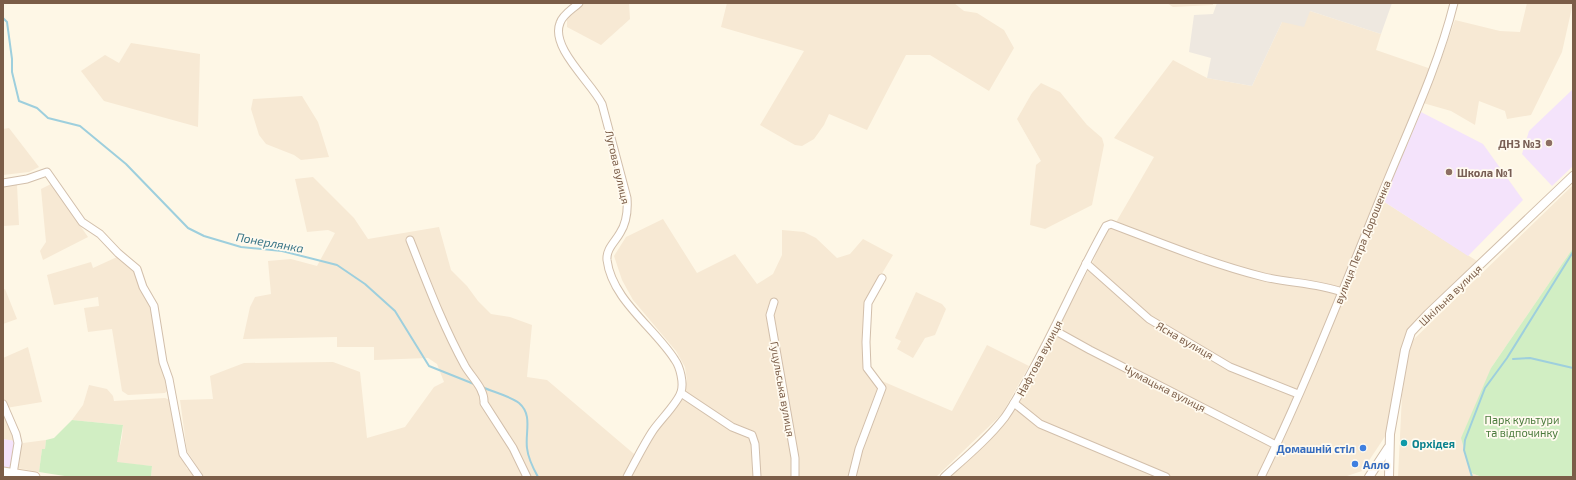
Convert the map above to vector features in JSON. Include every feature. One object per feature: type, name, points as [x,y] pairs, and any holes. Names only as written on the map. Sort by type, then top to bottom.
[{"type":"main road","points":[[3,472],[35,477]]},
{"type":"street","name":"Лугова вулиця","points":[[579,3],[564,16],[558,30],[566,55],[596,93],[602,104],[627,198],[628,210],[626,220],[620,233],[608,250],[608,264],[621,295],[676,360],[681,380],[681,393]]},
{"type":"street","name":"вулиця Петра Дорошенка","points":[[1260,477],[1276,445],[1342,292],[1418,105],[1449,23],[1454,3]]},
{"type":"street","points":[[3,183],[47,172],[82,222],[100,234],[118,253],[137,269],[143,287],[154,306],[163,362],[169,379],[183,454],[199,477]]},
{"type":"street","name":"Шкільна вулиця","points":[[1389,477],[1388,447],[1399,374],[1411,332],[1573,176]]},
{"type":"street","name":"Нафтова вулиця","points":[[944,477],[983,441],[1004,418],[1014,404],[1054,330],[1086,263],[1106,226],[1111,224],[1192,254],[1264,277],[1330,288],[1342,292]]},
{"type":"street","points":[[410,240],[444,323],[466,367],[485,396],[484,403],[513,448],[527,477]]},
{"type":"street","name":"Ясна вулиця","points":[[1086,263],[1149,319],[1230,366],[1298,394]]},
{"type":"street","points":[[852,477],[859,449],[882,388],[867,368],[866,342],[868,303],[882,278]]},
{"type":"street","name":"Гуцульська вулиця","points":[[774,302],[770,315],[795,458],[795,477]]},
{"type":"street","name":"Чумацька вулиця","points":[[1054,330],[1276,445]]},
{"type":"street","points":[[627,477],[652,431],[681,393],[732,427],[752,435],[755,444],[757,477]]},
{"type":"street","points":[[3,404],[16,434],[18,443],[13,474]]},
{"type":"street","points":[[1014,404],[1040,424],[1166,477]]},
{"type":"street","name":"Шкільна вулиця","points":[[1369,477],[1388,447]]},
{"type":"shaded area","points":[[582,3],[629,3],[630,19],[601,45],[567,27],[567,16]]},
{"type":"shaded area","points":[[727,3],[954,3],[964,11],[977,13],[1004,30],[1014,48],[989,91],[930,55],[906,55],[867,130],[829,114],[824,125],[814,139],[802,146],[795,145],[760,125],[804,51],[721,27]]},
{"type":"shaded area","points":[[1167,3],[1213,3],[1213,5],[1173,7]]},
{"type":"shaded area","points":[[1217,3],[1392,3],[1381,34],[1310,11],[1304,27],[1282,22],[1252,86],[1207,78],[1211,58],[1189,52],[1194,15],[1213,14]]},
{"type":"shaded area","points":[[1527,3],[1573,3],[1562,52],[1531,115],[1507,119],[1505,111],[1479,101],[1475,125],[1451,111],[1416,101],[1378,198],[1477,261],[1406,333],[1386,435],[1362,471],[1344,477],[948,477],[1006,421],[1020,401],[1064,312],[1092,264],[1107,228],[1115,224],[1154,157],[1114,138],[1173,60],[1207,78],[1252,86],[1282,22],[1310,11],[1381,34],[1376,50],[1437,71],[1455,20],[1500,31],[1520,32]]},
{"type":"shaded area","points":[[131,43],[200,54],[198,127],[104,101],[81,71],[105,55],[119,63]]},
{"type":"shaded area","points":[[1041,83],[1060,92],[1087,125],[1102,138],[1104,145],[1092,205],[1045,229],[1030,225],[1036,165],[1041,161],[1017,119],[1032,93]]},
{"type":"shaded area","name":"ДНЗ №3","points":[[1573,89],[1573,166],[1552,186],[1522,154],[1529,131]]},
{"type":"shaded area","points":[[302,96],[318,122],[329,157],[301,160],[294,155],[266,144],[259,135],[251,109],[253,99]]},
{"type":"shaded area","name":"Школа №1","points":[[1421,112],[1483,144],[1523,200],[1468,256],[1383,201]]},
{"type":"shaded area","points":[[9,128],[39,167],[29,172],[3,175],[3,129]]},
{"type":"shaded area","points":[[313,177],[354,218],[368,239],[439,227],[451,270],[467,286],[478,301],[491,314],[510,317],[532,325],[527,377],[547,380],[640,459],[655,433],[681,399],[687,380],[685,367],[676,351],[633,300],[622,280],[614,256],[626,237],[663,219],[697,273],[735,254],[757,284],[773,274],[782,255],[782,230],[804,232],[816,238],[837,258],[850,254],[863,239],[893,255],[865,302],[868,375],[952,411],[987,345],[1029,366],[1002,414],[936,477],[204,477],[187,451],[180,400],[213,399],[210,376],[244,363],[333,362],[360,372],[367,438],[405,427],[434,387],[444,382],[437,364],[428,358],[374,360],[374,347],[337,347],[337,337],[243,339],[250,307],[255,297],[271,294],[268,261],[291,259],[317,266],[335,233],[328,230],[307,232],[295,179]]},
{"type":"shaded area","points":[[51,184],[88,237],[43,260],[40,251],[46,242],[41,189]]},
{"type":"shaded area","points":[[3,185],[17,185],[19,225],[3,226]]},
{"type":"shaded area","points":[[1573,185],[1573,248],[1491,368],[1471,473],[1482,477],[1398,477],[1402,395],[1409,348],[1412,341]]},
{"type":"shaded area","points":[[117,257],[134,270],[149,300],[167,391],[165,393],[128,395],[122,391],[112,329],[88,332],[84,308],[99,306],[98,297],[54,305],[47,275],[91,262],[93,268]]},
{"type":"shaded area","points":[[5,289],[17,319],[3,324],[3,290]]},
{"type":"shaded area","points":[[916,292],[942,304],[946,309],[935,335],[925,338],[913,358],[897,349],[901,341],[895,338]]},
{"type":"shaded area","points":[[28,347],[42,402],[6,408],[3,401],[3,358]]},
{"type":"shaded area","points":[[89,385],[107,389],[113,396],[114,401],[165,398],[170,400],[180,451],[187,469],[190,468],[196,477],[151,477],[152,466],[116,463],[123,425],[72,420],[83,405]]},
{"type":"shaded area","points":[[3,412],[5,418],[15,441],[3,439]]},
{"type":"shaded area","points":[[3,439],[15,441],[11,468],[3,467]]},
{"type":"shaded area","points":[[46,440],[45,449],[42,449],[39,472],[17,468],[20,446],[23,443]]},
{"type":"green space","name":"Парк культури та відпочинку","points":[[1573,248],[1573,477],[1482,477],[1471,473],[1461,438],[1491,368]]},
{"type":"green space","points":[[72,420],[123,425],[117,462],[152,466],[151,477],[71,477],[39,472],[42,449],[45,449],[46,440],[54,438]]},
{"type":"waterway","name":"Понерлянка","points":[[3,18],[7,22],[12,59],[12,72],[19,101],[37,108],[48,118],[80,126],[126,164],[188,228],[204,236],[241,247],[282,251],[337,265],[365,284],[395,311],[429,366],[474,384]]},
{"type":"waterway","points":[[1472,477],[1464,450],[1465,440],[1485,388],[1507,358],[1573,252]]},
{"type":"waterway","points":[[1513,359],[1530,358],[1573,368]]},
{"type":"waterway","name":"Понерлянка","points":[[482,387],[511,398],[519,403],[523,408],[526,413],[528,424],[528,452],[531,463],[538,477]]},
{"type":"place","name":"ДНЗ №3","points":[[1549,143]]},
{"type":"place","name":"Школа №1","points":[[1449,172]]},
{"type":"place","name":"Орхідея","points":[[1404,443]]},
{"type":"place","name":"Домашній стіл","points":[[1363,448]]},
{"type":"place","name":"Алло","points":[[1355,464]]}]
